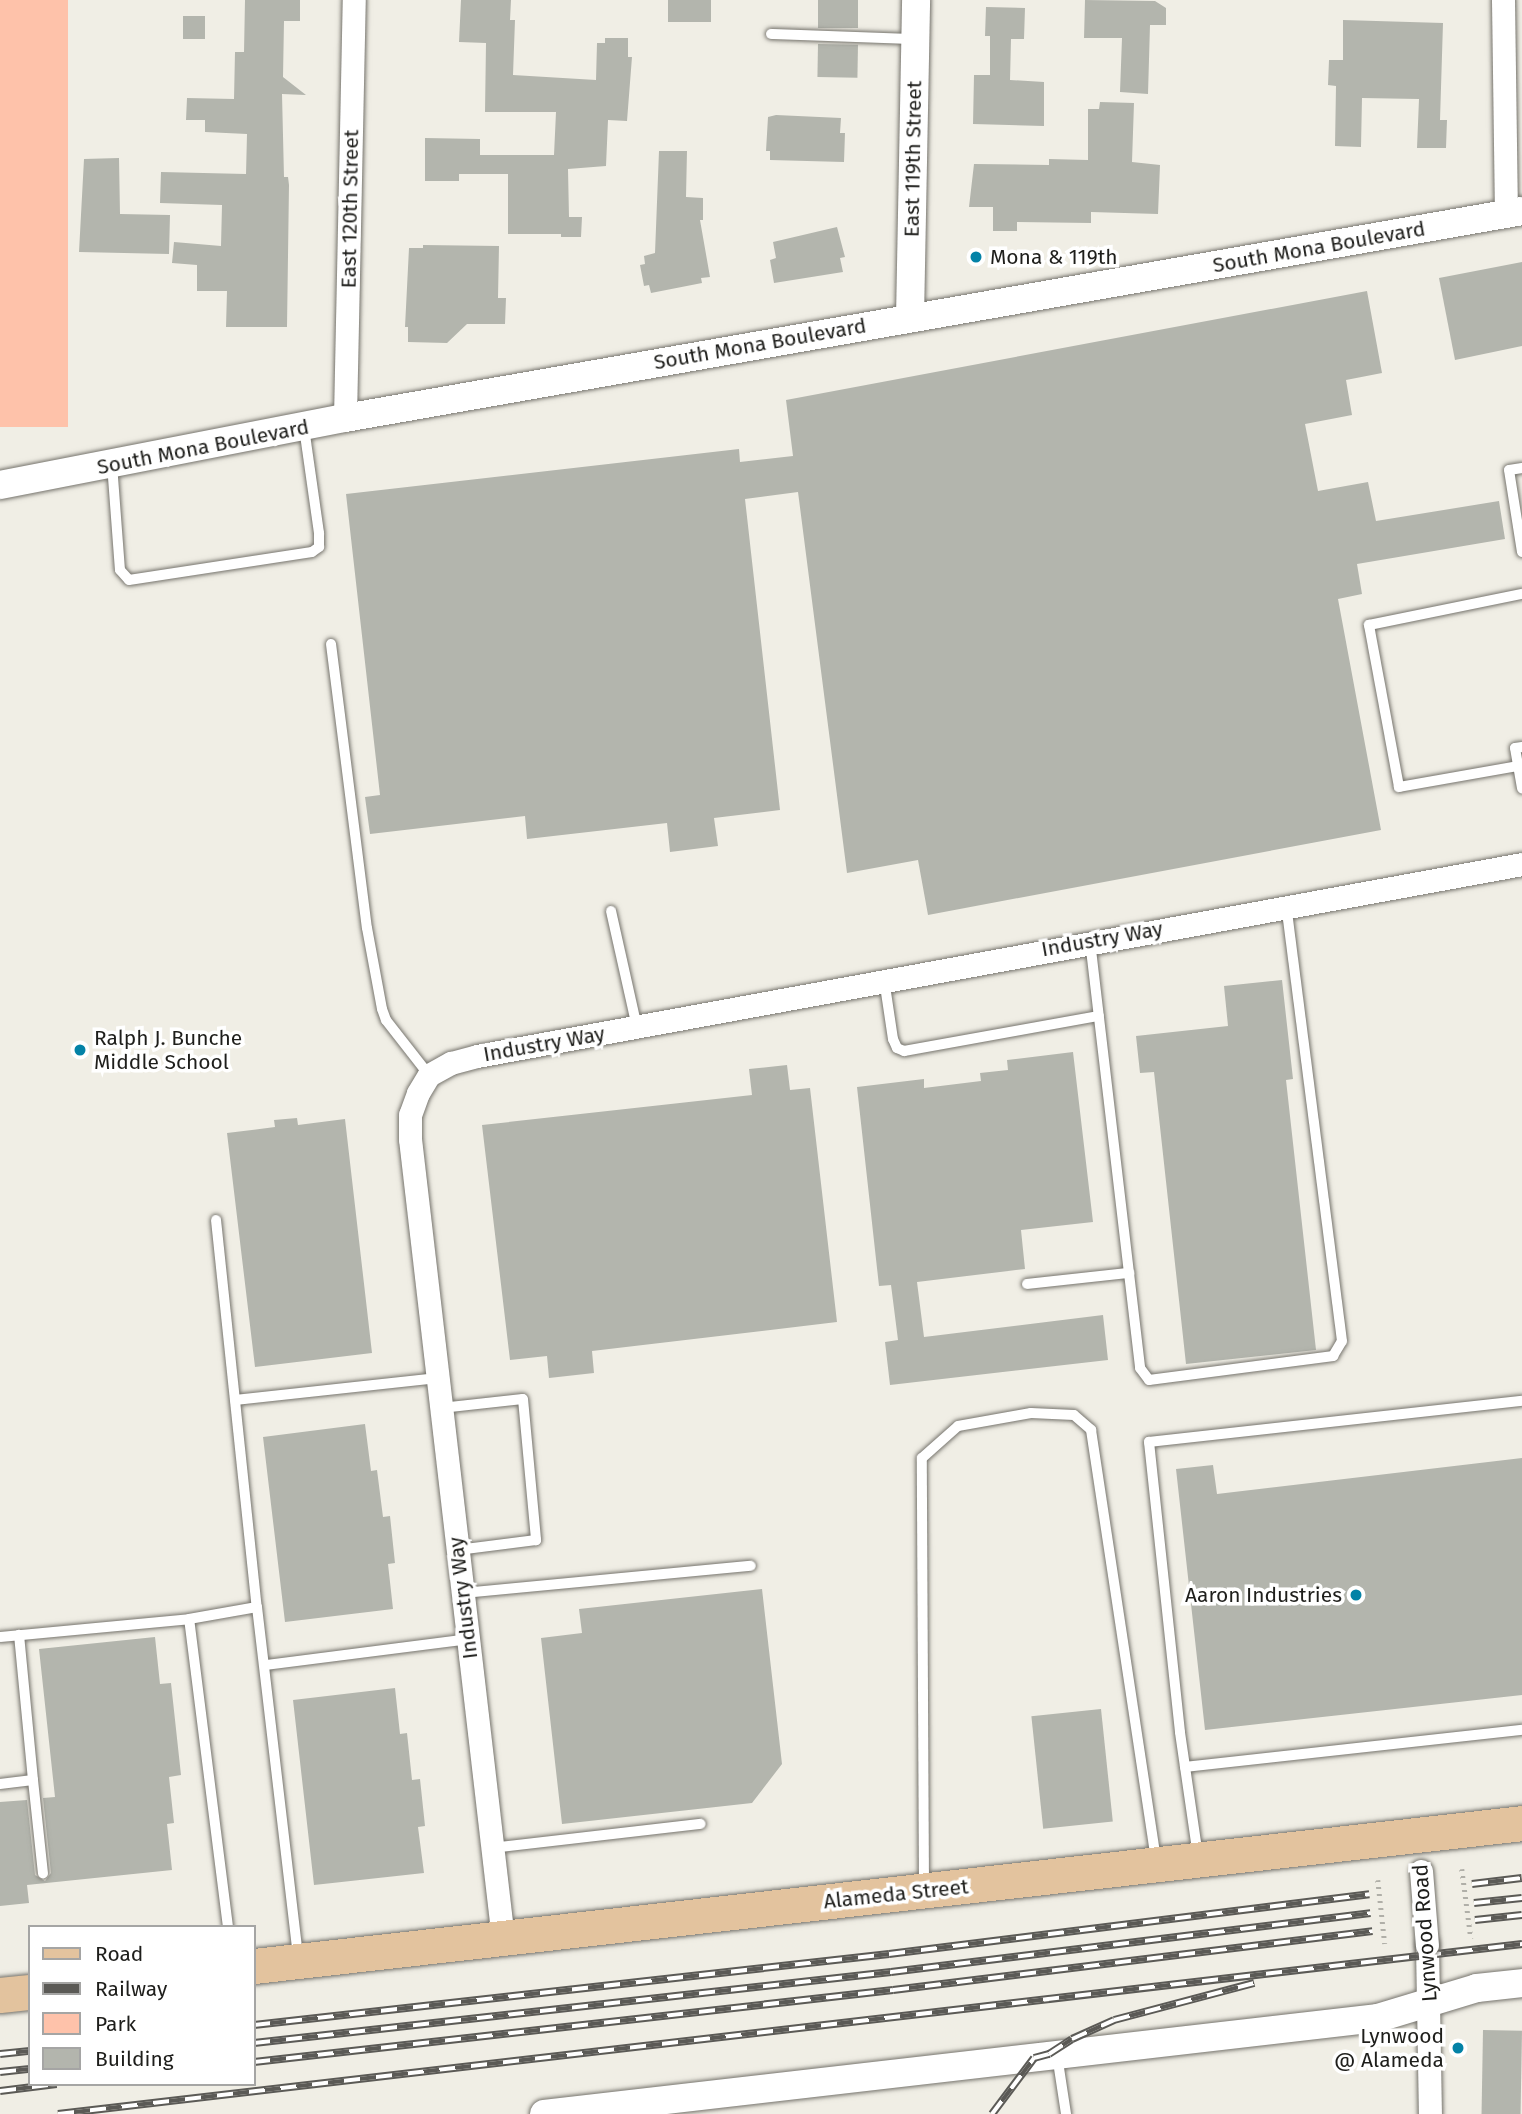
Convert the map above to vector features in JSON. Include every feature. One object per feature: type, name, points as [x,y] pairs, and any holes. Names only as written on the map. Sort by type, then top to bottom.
[{"type":"main road","name":"Alameda Street","points":[[274,1964],[1522,1823]]},
{"type":"main road","points":[[0,1995],[28,1992]]},
{"type":"street","name":"East 120th Street","points":[[345,418],[354,0]]},
{"type":"street","name":"East 119th Street","points":[[910,318],[916,0]]},
{"type":"street","points":[[1503,0],[1514,213]]},
{"type":"street","name":"South Mona Boulevard","points":[[0,485],[345,418],[1514,213]]},
{"type":"street","name":"Industry Way","points":[[503,1939],[410,1139],[410,1115],[429,1075],[477,1056],[1090,941],[1522,864]]},
{"type":"street","name":"Lynwood Road","points":[[1417,1836],[1430,2000],[1430,2114]]},
{"type":"street","points":[[544,2114],[1378,2018],[1430,2000],[1477,1988],[1522,1983]]},
{"type":"lane","points":[[771,34],[916,39]]},
{"type":"lane","points":[[112,464],[120,570],[129,580],[312,552],[319,547],[319,533],[304,428]]},
{"type":"lane","points":[[1522,468],[1509,470],[1522,552]]},
{"type":"lane","points":[[1518,766],[1399,787],[1369,625],[1522,594]]},
{"type":"lane","points":[[331,644],[367,928],[382,1009],[386,1020],[429,1075]]},
{"type":"lane","points":[[1522,747],[1515,748],[1522,788]]},
{"type":"lane","points":[[1090,941],[1140,1368],[1149,1380],[1333,1356],[1342,1341],[1286,906]]},
{"type":"lane","points":[[611,911],[637,1027]]},
{"type":"lane","points":[[884,979],[893,1039],[897,1048],[904,1051],[1099,1016]]},
{"type":"lane","points":[[216,1220],[257,1607],[266,1665],[274,1964]]},
{"type":"lane","points":[[1027,1284],[1129,1273]]},
{"type":"lane","points":[[235,1400],[438,1378]]},
{"type":"lane","points":[[442,1408],[523,1399],[536,1540],[458,1550]]},
{"type":"lane","points":[[1199,1860],[1185,1767],[1149,1443],[1522,1401]]},
{"type":"lane","points":[[924,1891],[922,1458],[958,1426],[1031,1413],[1074,1415],[1091,1430],[1157,1865]]},
{"type":"lane","points":[[463,1594],[751,1566]]},
{"type":"lane","points":[[0,1637],[190,1619],[257,1607]]},
{"type":"lane","points":[[190,1619],[228,1925]]},
{"type":"lane","points":[[19,1635],[43,1873]]},
{"type":"lane","points":[[266,1665],[468,1639]]},
{"type":"lane","points":[[1185,1767],[1522,1731]]},
{"type":"lane","points":[[0,1784],[33,1780]]},
{"type":"lane","points":[[492,1848],[701,1824]]},
{"type":"lane","points":[[1057,2055],[1066,2114]]},
{"type":"path","points":[[1462,1869],[1471,1938]]},
{"type":"path","points":[[1378,1880],[1385,1944]]},
{"type":"green space","points":[[0,0],[68,0],[68,427],[0,427]]},
{"type":"building","points":[[245,0],[300,0],[300,21],[284,21],[283,77],[306,95],[282,94],[284,177],[288,177],[289,185],[287,327],[226,327],[227,291],[197,291],[197,265],[172,263],[174,242],[221,246],[222,205],[160,203],[161,172],[246,174],[247,134],[205,132],[205,120],[186,120],[187,98],[234,99],[235,52],[244,52]]},
{"type":"building","points":[[461,0],[511,0],[510,20],[515,20],[513,75],[596,80],[597,43],[605,43],[605,38],[628,38],[628,57],[632,57],[627,121],[608,120],[606,166],[568,169],[569,217],[582,217],[581,237],[561,237],[561,234],[508,234],[508,174],[459,174],[459,181],[425,181],[425,138],[480,139],[480,155],[554,155],[556,112],[485,112],[486,43],[459,42]]},
{"type":"building","points":[[668,0],[711,0],[711,22],[668,22]]},
{"type":"building","points":[[818,0],[858,0],[858,28],[818,28]]},
{"type":"building","points":[[1085,0],[1155,1],[1166,8],[1166,25],[1150,25],[1148,94],[1120,92],[1122,38],[1084,38]]},
{"type":"building","points":[[986,7],[1025,8],[1024,39],[1011,39],[1010,80],[1044,82],[1044,126],[973,124],[974,75],[990,75],[990,36],[985,36]]},
{"type":"building","points":[[183,16],[205,16],[205,39],[183,39]]},
{"type":"building","points":[[1343,20],[1443,23],[1440,120],[1447,120],[1446,148],[1417,148],[1419,99],[1362,98],[1361,147],[1335,146],[1336,86],[1328,85],[1329,60],[1343,60]]},
{"type":"building","points":[[818,44],[858,45],[857,78],[817,77]]},
{"type":"building","points":[[1100,102],[1134,103],[1132,162],[1160,165],[1158,214],[1091,212],[1091,223],[1017,222],[1017,231],[993,231],[993,207],[969,207],[974,164],[1049,165],[1049,159],[1088,160],[1088,109],[1099,109]]},
{"type":"building","points":[[776,115],[841,118],[840,133],[845,133],[844,162],[770,160],[770,151],[766,151],[768,117]]},
{"type":"building","points":[[659,151],[687,151],[686,197],[703,198],[703,220],[700,220],[710,277],[701,278],[702,283],[651,293],[649,285],[644,286],[640,265],[645,264],[644,256],[655,253]]},
{"type":"building","points":[[119,158],[120,214],[170,215],[169,254],[79,252],[84,159]]},
{"type":"building","points":[[837,227],[845,257],[840,258],[843,272],[774,283],[770,260],[776,258],[773,242]]},
{"type":"building","points":[[423,245],[499,246],[498,298],[506,298],[505,324],[467,324],[447,343],[408,342],[408,327],[405,327],[409,248],[423,248]]},
{"type":"building","points":[[1522,262],[1522,346],[1455,360],[1439,278]]},
{"type":"building","points":[[1367,291],[1382,373],[1346,380],[1352,415],[1305,424],[1318,491],[1368,482],[1376,521],[1499,501],[1505,539],[1357,564],[1362,594],[1338,599],[1381,830],[928,915],[918,860],[847,873],[798,492],[745,499],[780,810],[714,818],[718,846],[670,852],[667,823],[527,839],[525,816],[370,834],[365,797],[380,795],[346,494],[739,449],[740,462],[793,456],[786,400]]},
{"type":"building","points":[[1282,980],[1293,1079],[1286,1080],[1316,1350],[1186,1364],[1154,1072],[1140,1073],[1136,1036],[1228,1026],[1224,986]]},
{"type":"building","points":[[1073,1052],[1093,1222],[1021,1230],[1025,1269],[917,1282],[924,1337],[1103,1315],[1108,1360],[890,1385],[885,1342],[898,1340],[891,1285],[879,1286],[857,1087],[924,1079],[924,1088],[981,1081],[980,1073],[1008,1070],[1007,1060]]},
{"type":"building","points":[[787,1065],[790,1090],[810,1088],[837,1322],[592,1351],[594,1373],[549,1378],[547,1356],[510,1360],[482,1125],[752,1095],[749,1069]]},
{"type":"building","points":[[297,1118],[298,1125],[345,1119],[372,1353],[255,1367],[227,1133],[275,1127],[274,1120]]},
{"type":"building","points":[[365,1424],[371,1471],[377,1470],[383,1517],[390,1516],[395,1563],[388,1564],[393,1609],[285,1622],[263,1437]]},
{"type":"building","name":"Aaron Industries","points":[[1522,1458],[1522,1695],[1205,1730],[1176,1469],[1213,1465],[1217,1494]]},
{"type":"building","points":[[762,1589],[782,1764],[752,1803],[562,1824],[541,1638],[582,1633],[579,1609]]},
{"type":"building","points":[[155,1637],[160,1684],[171,1683],[181,1775],[169,1777],[174,1823],[167,1824],[172,1870],[27,1885],[29,1903],[0,1906],[0,1802],[27,1800],[35,1875],[45,1881],[51,1873],[43,1798],[55,1797],[39,1649]]},
{"type":"building","points":[[395,1688],[400,1734],[407,1733],[412,1780],[420,1779],[425,1826],[418,1827],[424,1873],[314,1885],[293,1700]]},
{"type":"building","points":[[1101,1709],[1113,1821],[1043,1829],[1031,1716]]},
{"type":"building","points":[[1483,2030],[1522,2031],[1521,2114],[1482,2114]]},
{"type":"railway","points":[[1472,1884],[1522,1878]]},
{"type":"railway","points":[[256,2025],[889,1954],[1369,1894]]},
{"type":"railway","points":[[1474,1903],[1522,1898]]},
{"type":"railway","points":[[256,2043],[891,1972],[1370,1913]]},
{"type":"railway","points":[[1475,1920],[1522,1915]]},
{"type":"railway","points":[[256,2062],[893,1990],[1372,1931]]},
{"type":"railway","points":[[58,2114],[1522,1944]]},
{"type":"railway","points":[[992,2114],[1034,2058],[1049,2054],[1072,2039],[1114,2020],[1254,1983]]},
{"type":"railway","points":[[0,2054],[28,2051]]},
{"type":"railway","points":[[0,2072],[28,2069]]},
{"type":"railway","points":[[0,2091],[41,2086]]},
{"type":"place","name":"Mona & 119th","points":[[976,257]]},
{"type":"place","name":"Ralph J. Bunche Middle School","points":[[80,1050]]},
{"type":"place","name":"Aaron Industries","points":[[1356,1595]]},
{"type":"place","name":"Lynwood @ Alameda","points":[[1458,2048]]}]
